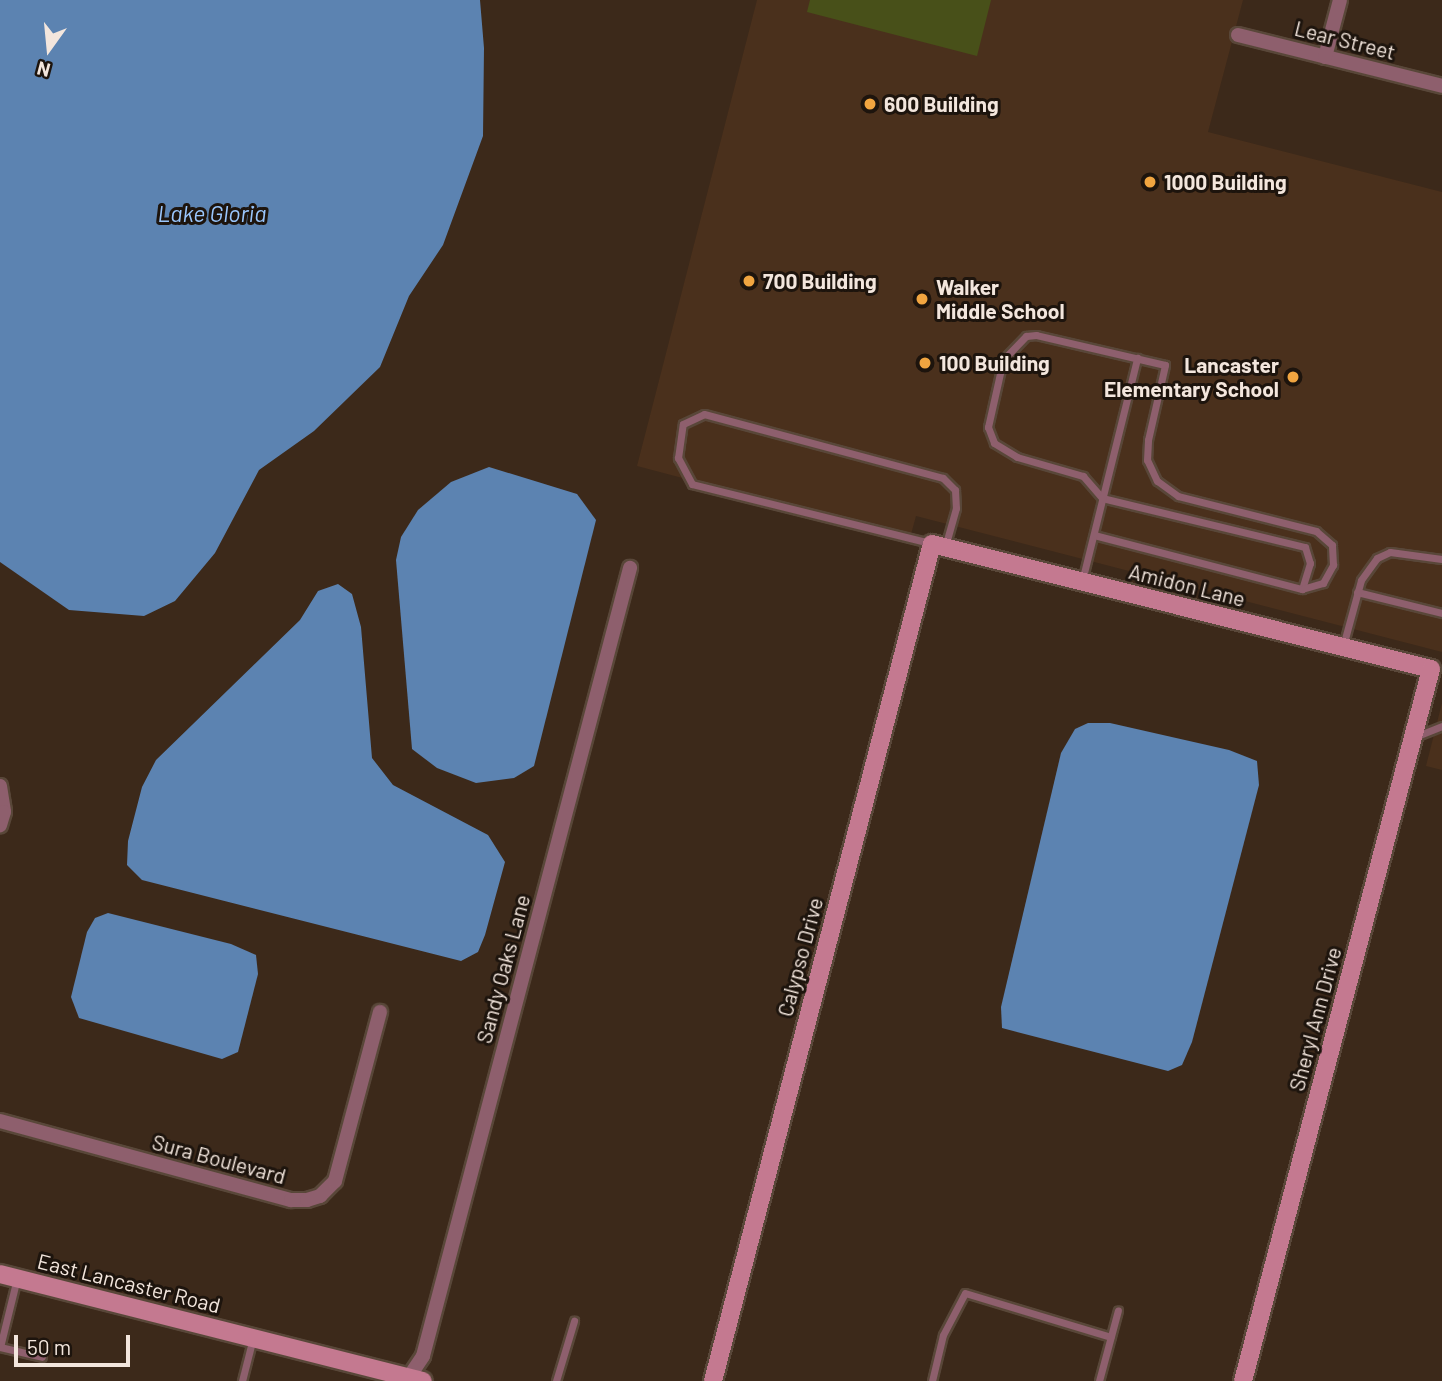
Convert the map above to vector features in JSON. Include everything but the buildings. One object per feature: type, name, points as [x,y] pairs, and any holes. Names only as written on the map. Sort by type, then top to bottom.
[{"type":"street","points":[[1325,57],[1340,0]]},
{"type":"street","name":"Lear Street","points":[[1238,35],[1442,86]]},
{"type":"street","name":"Amidon Lane","points":[[939,546],[1431,669]]},
{"type":"street","name":"Calypso Drive","points":[[713,1381],[939,546]]},
{"type":"street","name":"Sandy Oaks Lane","points":[[413,1380],[423,1356],[630,568]]},
{"type":"street","name":"Sheryl Ann Drive","points":[[1243,1381],[1431,669]]},
{"type":"street","points":[[0,786],[4,812],[0,825]]},
{"type":"street","name":"Sura Boulevard","points":[[0,1121],[291,1200],[307,1200],[320,1196],[335,1181],[380,1012]]},
{"type":"street","name":"East Lancaster Road","points":[[9,1276],[413,1380]]},
{"type":"lane","points":[[1094,535],[1302,589],[1323,583],[1333,565],[1332,545],[1323,534],[1178,496],[1150,471],[1147,440],[1165,365],[1026,336],[1003,360],[988,427],[994,443],[1017,457],[1083,476],[1102,498],[1305,547],[1310,563],[1302,589]]},
{"type":"lane","points":[[1082,582],[1137,358]]},
{"type":"lane","points":[[704,414],[943,478],[955,491],[956,508],[939,546],[692,484],[678,458],[676,443],[682,424],[694,416],[704,414]]},
{"type":"lane","points":[[1343,647],[1357,592],[1367,567],[1390,552],[1442,559]]},
{"type":"lane","points":[[1357,592],[1442,613]]},
{"type":"lane","points":[[1413,738],[1442,726]]},
{"type":"lane","points":[[9,1276],[0,1347],[42,1357]]},
{"type":"lane","points":[[932,1381],[943,1335],[965,1293],[1111,1337]]},
{"type":"lane","points":[[1099,1381],[1118,1310]]},
{"type":"lane","points":[[556,1381],[574,1321]]},
{"type":"lane","points":[[242,1381],[253,1338]]},
{"type":"shaded area","name":"Walker Middle School","points":[[757,0],[1243,0],[1208,132],[1442,192],[1442,652],[916,516],[910,538],[637,466]]},
{"type":"shaded area","points":[[1442,703],[1442,770],[1426,766]]},
{"type":"green space","points":[[810,0],[991,0],[977,56],[807,12]]},
{"type":"water","name":"Lake Gloria","points":[[0,0],[480,0],[484,48],[483,136],[443,245],[409,296],[380,367],[314,431],[259,470],[215,553],[175,601],[144,616],[69,610],[0,562]]},
{"type":"water","points":[[489,467],[577,494],[596,520],[534,766],[514,778],[476,783],[437,768],[412,749],[396,560],[401,537],[418,510],[451,482]]},
{"type":"water","points":[[338,584],[352,594],[361,627],[372,758],[393,785],[488,835],[505,862],[478,952],[461,961],[142,880],[127,865],[128,841],[142,787],[156,760],[300,620],[318,591]]},
{"type":"water","points":[[1088,723],[1110,723],[1229,750],[1257,761],[1259,785],[1192,1042],[1182,1065],[1168,1071],[1002,1028],[1001,1007],[1061,753],[1075,729]]},
{"type":"water","points":[[108,913],[231,944],[256,955],[258,974],[238,1052],[222,1059],[79,1018],[71,997],[87,932],[95,918]]},
{"type":"place","name":"600 Building","points":[[870,104]]},
{"type":"place","name":"1000 Building","points":[[1150,182]]},
{"type":"place","name":"700 Building","points":[[749,281]]},
{"type":"place","name":"Walker Middle School","points":[[922,299]]},
{"type":"place","name":"100 Building","points":[[925,363]]},
{"type":"place","name":"Lancaster Elementary School","points":[[1293,377]]}]
